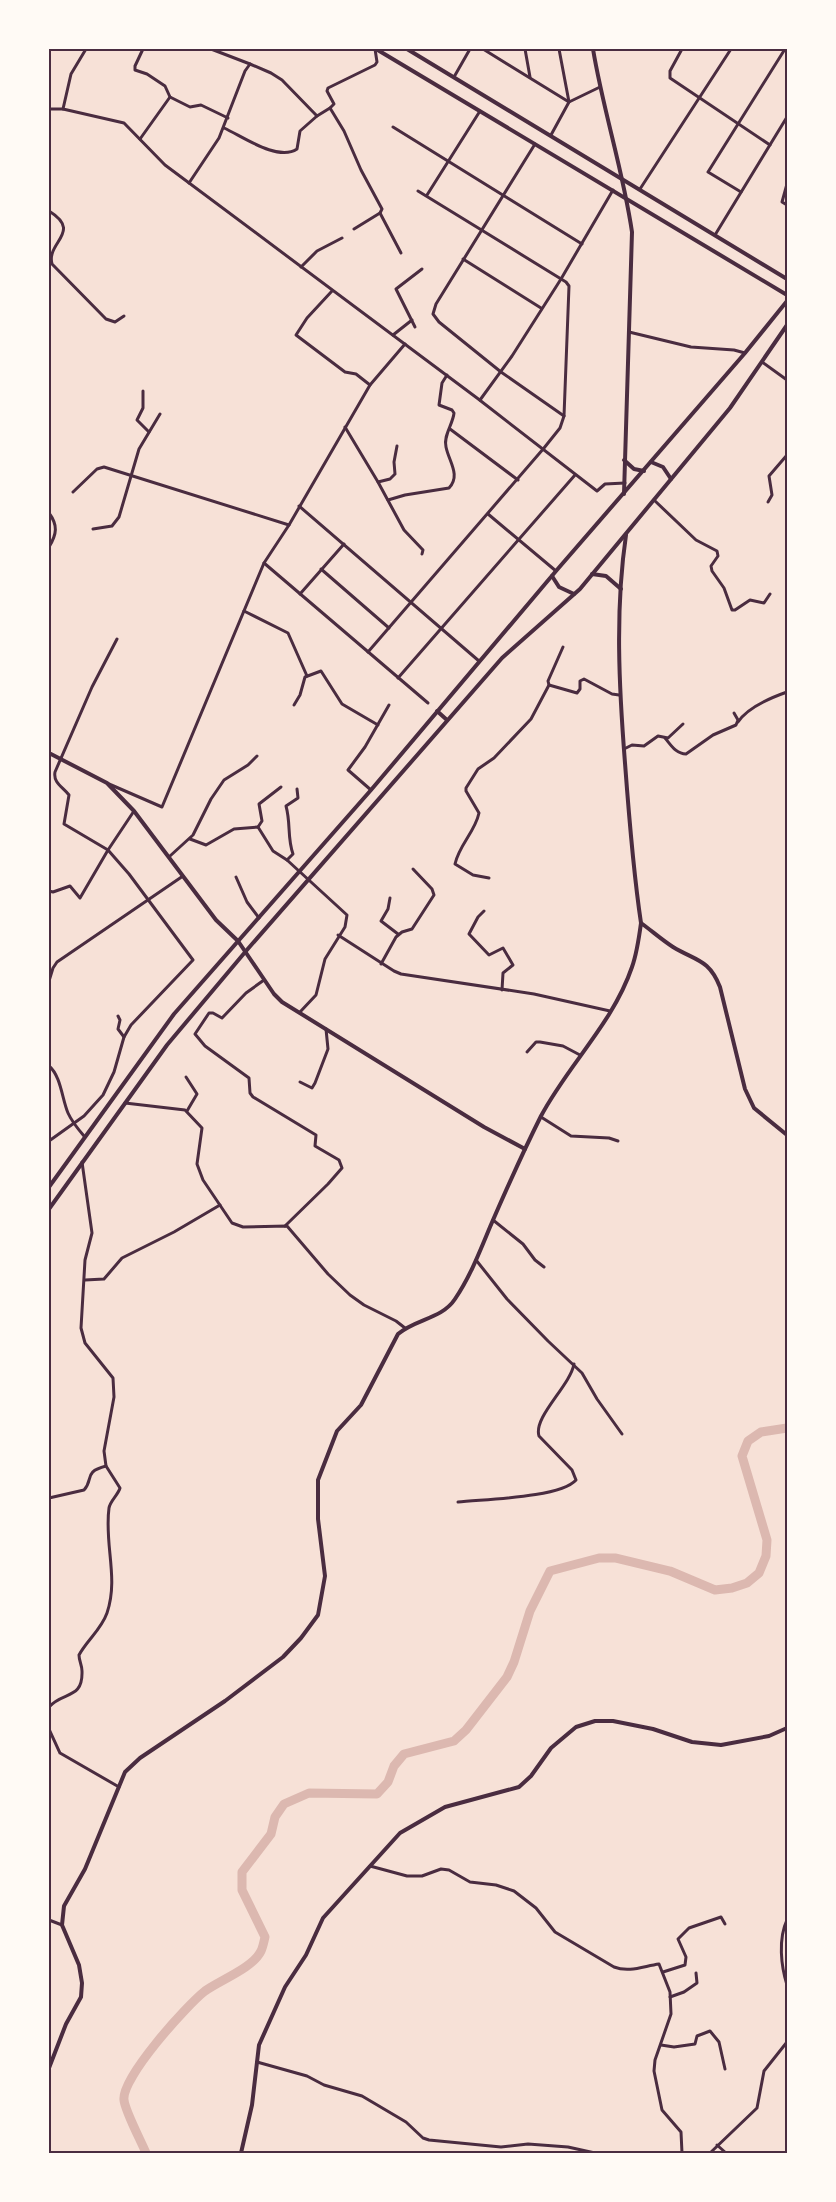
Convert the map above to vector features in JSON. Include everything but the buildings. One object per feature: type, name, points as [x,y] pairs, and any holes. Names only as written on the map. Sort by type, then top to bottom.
[{"type":"street","points":[[63,109],[71,74],[86,49]]},
{"type":"street","points":[[143,49],[134,66],[135,70],[165,86],[170,97],[190,107],[201,105],[228,118]]},
{"type":"street","points":[[211,49],[271,73],[282,80],[317,116]]},
{"type":"street","points":[[224,128],[265,149],[286,153],[297,149],[300,131],[334,104],[327,91],[328,88],[375,66],[376,49],[787,295]]},
{"type":"street","points":[[408,49],[787,279]]},
{"type":"street","points":[[454,77],[470,49]]},
{"type":"street","points":[[483,49],[569,102]]},
{"type":"street","points":[[525,49],[531,78]]},
{"type":"street","points":[[559,49],[569,102]]},
{"type":"street","points":[[593,49],[632,232],[624,494]]},
{"type":"street","points":[[682,49],[670,71],[669,76],[672,80],[770,146]]},
{"type":"street","points":[[640,189],[730,49]]},
{"type":"street","points":[[741,192],[708,172],[784,49]]},
{"type":"street","points":[[188,182],[208,156],[224,128],[245,71],[250,64]]},
{"type":"street","points":[[550,135],[569,102],[600,87]]},
{"type":"street","points":[[140,139],[170,97]]},
{"type":"street","points":[[330,108],[344,131],[361,170],[381,207],[380,213],[402,254]]},
{"type":"street","points":[[49,109],[63,109],[124,123],[165,164],[188,182],[544,448],[597,491],[605,484],[624,483]]},
{"type":"street","points":[[427,195],[480,111]]},
{"type":"street","points":[[714,235],[787,117]]},
{"type":"street","points":[[393,127],[582,244]]},
{"type":"street","points":[[535,144],[481,229],[436,304],[433,314],[439,322],[501,372],[564,416]]},
{"type":"street","points":[[787,184],[782,202],[787,205]]},
{"type":"street","points":[[480,400],[501,372],[561,279],[613,190]]},
{"type":"street","points":[[368,652],[518,480],[560,428],[564,416],[568,286],[561,279],[418,191]]},
{"type":"street","points":[[49,212],[60,218],[62,224],[62,238],[52,254],[52,264],[106,319],[115,322],[124,316]]},
{"type":"street","points":[[354,229],[380,213]]},
{"type":"street","points":[[301,267],[317,251],[342,238]]},
{"type":"street","points":[[463,259],[541,308]]},
{"type":"street","points":[[415,327],[396,287],[422,269]]},
{"type":"street","points":[[332,291],[306,318],[296,335],[345,372],[360,376],[370,385]]},
{"type":"street","points":[[49,1187],[174,1014],[371,790],[556,571],[745,353],[787,301]]},
{"type":"street","points":[[393,335],[412,320]]},
{"type":"street","points":[[49,1209],[167,1045],[246,951],[502,658],[574,594],[592,574],[730,408],[787,326]]},
{"type":"street","points":[[630,332],[690,347],[734,350],[745,353]]},
{"type":"street","points":[[49,753],[62,758],[107,783],[162,807],[264,563],[289,525],[370,385],[405,344]]},
{"type":"street","points":[[762,362],[787,380]]},
{"type":"street","points":[[388,500],[405,495],[443,490],[453,484],[454,468],[445,446],[453,411],[439,405],[442,383],[447,375]]},
{"type":"street","points":[[142,391],[143,408],[137,420],[149,432]]},
{"type":"street","points":[[93,529],[109,527],[115,523],[121,512],[139,449],[160,414]]},
{"type":"street","points":[[345,426],[404,530],[423,550],[422,554]]},
{"type":"street","points":[[450,430],[518,480]]},
{"type":"street","points":[[378,482],[390,479],[396,474],[394,462],[397,446]]},
{"type":"street","points":[[768,502],[772,495],[769,476],[787,455]]},
{"type":"street","points":[[624,460],[634,469],[644,470]]},
{"type":"street","points":[[651,462],[664,466],[671,479]]},
{"type":"street","points":[[73,492],[100,467],[289,525]]},
{"type":"street","points":[[398,678],[575,475]]},
{"type":"street","points":[[654,500],[696,540],[717,551],[718,556],[711,566],[712,571],[724,588],[732,610],[750,600],[764,604],[770,594]]},
{"type":"street","points":[[299,506],[480,661]]},
{"type":"street","points":[[49,513],[56,524],[56,530],[49,547]]},
{"type":"street","points":[[488,514],[556,571]]},
{"type":"street","points":[[49,2068],[66,2024],[81,1997],[82,1984],[79,1965],[62,1925],[64,1906],[85,1869],[125,1772],[132,1764],[226,1701],[283,1657],[302,1638],[318,1615],[325,1576],[318,1519],[318,1480],[337,1431],[361,1405],[392,1342],[405,1328],[435,1316],[447,1308],[455,1299],[476,1260],[525,1149],[554,1092],[610,1011],[632,966],[641,922],[630,838],[620,695],[621,569],[627,532]]},
{"type":"street","points":[[300,594],[344,544]]},
{"type":"street","points":[[264,563],[428,703]]},
{"type":"street","points":[[321,569],[389,628]]},
{"type":"street","points":[[592,574],[612,578],[621,589]]},
{"type":"street","points":[[552,576],[559,588],[574,594]]},
{"type":"street","points":[[244,611],[288,633],[306,676],[300,695],[294,704]]},
{"type":"street","points":[[49,1140],[84,1116],[102,1095],[116,1066],[124,1037],[139,1016],[192,960],[108,850],[64,824],[69,795],[54,778],[96,679],[117,639]]},
{"type":"street","points":[[489,878],[473,875],[455,864],[463,845],[472,832],[479,813],[466,788],[478,769],[494,758],[531,719],[549,685],[548,681],[563,647]]},
{"type":"street","points":[[306,676],[321,671],[342,704],[378,725]]},
{"type":"street","points":[[549,685],[577,693],[580,689],[580,682],[584,679],[612,694],[620,695]]},
{"type":"street","points":[[624,750],[632,745],[644,746],[658,736],[665,738],[681,754],[686,754],[714,735],[731,728],[751,709],[787,692]]},
{"type":"street","points":[[371,790],[348,770],[365,748],[389,705]]},
{"type":"street","points":[[437,711],[447,720]]},
{"type":"street","points":[[734,713],[738,723]]},
{"type":"street","points":[[665,738],[683,724]]},
{"type":"street","points":[[170,856],[190,839],[211,799],[224,780],[248,765],[256,756]]},
{"type":"street","points":[[107,783],[134,811],[170,856],[216,920],[246,951],[264,980],[282,1002],[484,1127],[525,1149]]},
{"type":"street","points":[[258,827],[262,821],[259,804],[281,787]]},
{"type":"street","points":[[287,860],[293,854],[288,840],[290,823],[286,806],[298,798],[297,789]]},
{"type":"street","points":[[49,891],[53,892],[70,886],[80,898],[108,850],[134,811]]},
{"type":"street","points":[[190,839],[206,844],[234,829],[258,827]]},
{"type":"street","points":[[258,827],[273,851],[287,860],[347,915],[345,927],[324,959],[316,995],[300,1012]]},
{"type":"street","points":[[381,964],[398,934],[412,929],[434,895],[432,889],[413,869]]},
{"type":"street","points":[[49,981],[53,968],[58,962],[183,876]]},
{"type":"street","points":[[236,878],[247,902],[259,918]]},
{"type":"street","points":[[390,898],[388,909],[381,921],[398,934]]},
{"type":"street","points":[[484,912],[478,917],[469,934],[489,955],[503,948],[506,951],[513,965],[503,973],[502,990]]},
{"type":"street","points":[[641,922],[673,947],[706,964],[714,972],[720,987],[745,1089],[754,1108],[787,1135]]},
{"type":"street","points":[[338,935],[394,972],[559,998],[610,1011]]},
{"type":"street","points":[[126,1103],[187,1111],[202,1126],[197,1164],[203,1180],[232,1223],[238,1226],[264,1228],[284,1226],[328,1184],[342,1168],[341,1163],[316,1146],[316,1135],[253,1097],[250,1093],[249,1078],[205,1046],[195,1034],[210,1013],[222,1018],[246,992],[264,980]]},
{"type":"street","points":[[118,1016],[120,1020],[118,1029],[124,1037]]},
{"type":"street","points":[[300,1082],[312,1088],[315,1083],[328,1049],[326,1029]]},
{"type":"street","points":[[527,1052],[536,1042],[540,1042],[563,1046],[580,1055]]},
{"type":"street","points":[[49,1066],[56,1074],[65,1105],[74,1124],[84,1136]]},
{"type":"street","points":[[186,1077],[197,1094],[187,1111]]},
{"type":"street","points":[[541,1117],[571,1136],[609,1138],[618,1141]]},
{"type":"street","points":[[49,1707],[57,1699],[76,1693],[79,1688],[82,1670],[79,1655],[96,1633],[107,1612],[113,1581],[109,1508],[120,1488],[106,1466],[104,1445],[113,1404],[114,1383],[111,1373],[85,1342],[81,1328],[85,1260],[91,1239],[92,1226],[82,1162]]},
{"type":"street","points":[[85,1280],[98,1281],[104,1279],[122,1258],[220,1206]]},
{"type":"street","points":[[493,1220],[523,1244],[535,1260],[544,1267]]},
{"type":"street","points":[[284,1226],[294,1234],[328,1274],[350,1295],[405,1328]]},
{"type":"street","points":[[476,1260],[507,1299],[586,1377],[597,1399],[622,1434]]},
{"type":"street","points":[[458,1502],[502,1498],[559,1489],[576,1480],[572,1470],[563,1458],[540,1436],[538,1429],[544,1415],[571,1373],[574,1364]]},
{"type":"street","points":[[49,1498],[84,1490],[88,1478],[94,1470],[106,1466]]},
{"type":"street","points":[[241,2153],[252,2105],[259,2045],[285,1987],[306,1955],[323,1918],[400,1833],[444,1807],[519,1787],[531,1776],[551,1748],[576,1727],[595,1721],[613,1721],[653,1729],[692,1742],[721,1745],[769,1736],[787,1728]]},
{"type":"street","points":[[49,1729],[60,1753],[119,1787]]},
{"type":"street","points":[[370,1866],[407,1876],[422,1876],[441,1869],[449,1870],[470,1882],[496,1884],[518,1894],[536,1908],[555,1932],[614,1967],[631,1970],[659,1964],[670,1997],[670,2014],[654,2065],[660,2104],[666,2116],[681,2132],[682,2153]]},
{"type":"street","points":[[663,1972],[685,1965],[686,1957],[678,1939],[686,1930],[721,1917],[725,1924]]},
{"type":"street","points":[[49,1920],[62,1925]]},
{"type":"street","points":[[787,1920],[784,1926],[782,1957],[787,1985]]},
{"type":"street","points":[[670,1997],[693,1986],[696,1983],[696,1973]]},
{"type":"street","points":[[661,2045],[674,2047],[695,2044],[698,2036],[710,2031],[719,2042],[725,2070]]},
{"type":"street","points":[[710,2153],[757,2108],[764,2071],[787,2042]]},
{"type":"street","points":[[257,2062],[307,2076],[324,2085],[362,2096],[406,2122],[423,2138],[429,2140],[500,2147],[524,2144],[568,2147],[596,2153]]},
{"type":"street","points":[[718,2145],[726,2153]]},
{"type":"waterway","points":[[146,2153],[125,2105],[126,2090],[133,2076],[157,2042],[184,2011],[205,1991],[251,1963],[261,1951],[265,1937],[242,1890],[242,1872],[271,1834],[275,1817],[284,1804],[309,1793],[377,1794],[388,1782],[394,1766],[404,1754],[454,1741],[466,1730],[507,1677],[514,1662],[530,1611],[550,1571],[599,1558],[616,1558],[670,1571],[715,1590],[732,1588],[747,1583],[759,1573],[766,1556],[767,1540],[742,1456],[748,1441],[761,1432],[787,1428]]}]
